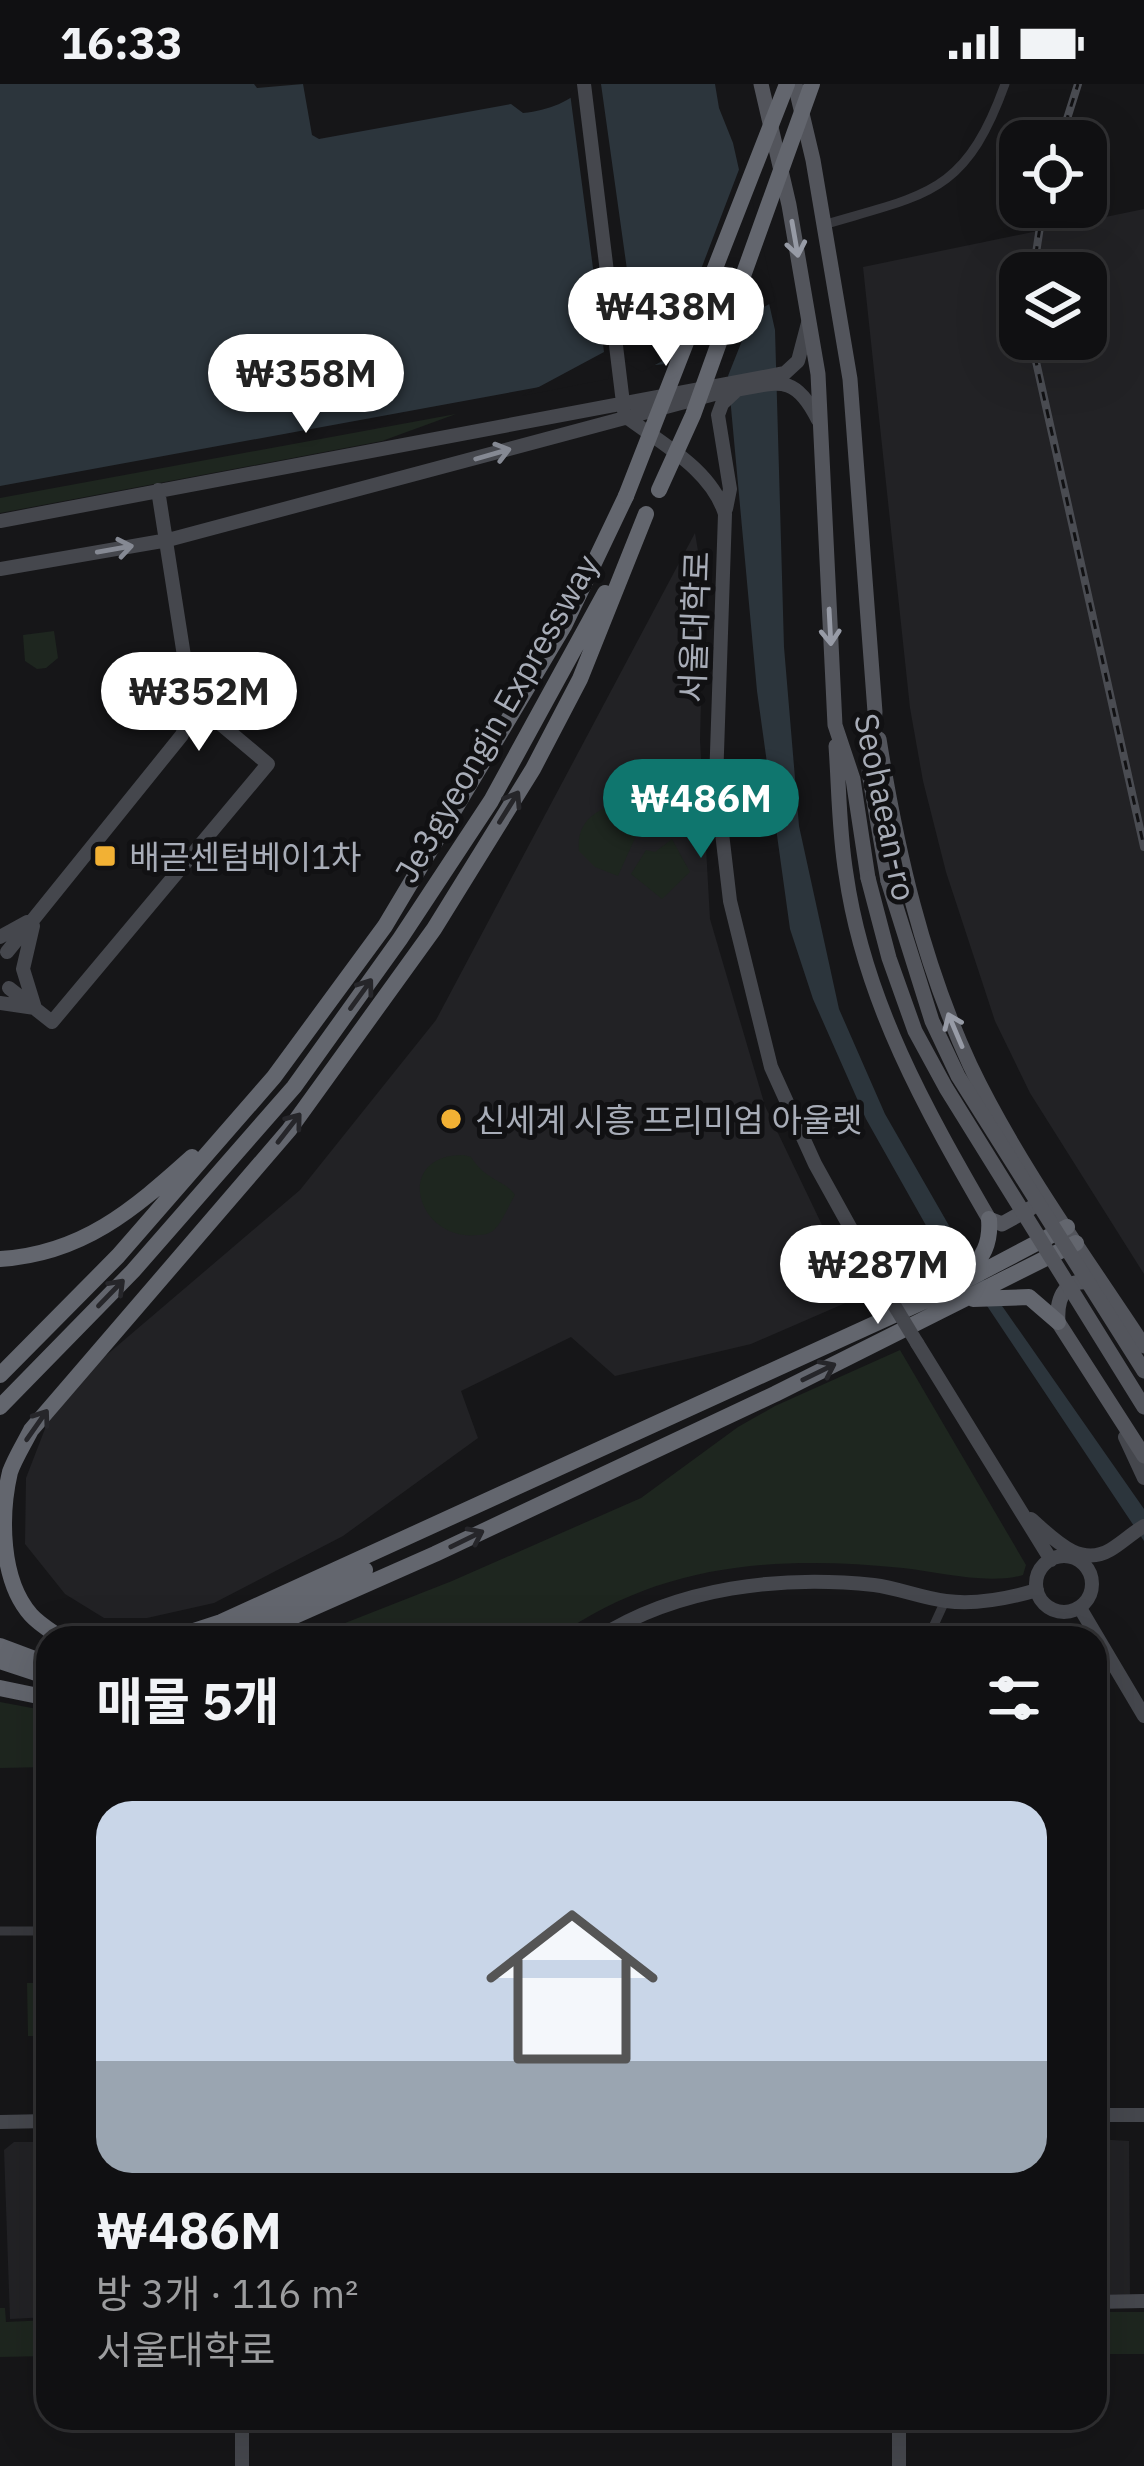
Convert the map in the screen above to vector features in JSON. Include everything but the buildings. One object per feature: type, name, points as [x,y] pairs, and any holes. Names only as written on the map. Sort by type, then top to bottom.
[{"type":"highway","name":"Je3gyeongin Expressway","points":[[0,1376],[118,1256],[274,1077],[385,926],[564,626],[626,496],[791,84]]},
{"type":"highway","name":"Je3gyeongin Expressway","points":[[0,1407],[133,1271],[307,1069],[491,801],[659,490],[693,415],[812,84]]},
{"type":"highway","points":[[45,1626],[29,1614],[10,1582],[2,1549],[9,1474],[31,1430],[289,1130],[434,929],[533,769],[580,680],[646,514]]},
{"type":"highway","points":[[0,1259],[32,1257],[94,1235],[150,1194],[274,1077]]},
{"type":"highway","points":[[989,1219],[998,1274],[1045,1306],[1058,1322]]},
{"type":"highway","points":[[272,1626],[1072,1235]]},
{"type":"highway","points":[[208,1626],[998,1274]]},
{"type":"highway","points":[[246,1626],[376,1565],[503,1496]]},
{"type":"highway","points":[[288,1626],[352,1590]]},
{"type":"highway","points":[[0,1646],[36,1660]]},
{"type":"highway","points":[[0,1661],[36,1673]]},
{"type":"highway","points":[[0,1688],[36,1696]]},
{"type":"main road","points":[[584,84],[624,410]]},
{"type":"main road","name":"Seohaean-ro","points":[[761,84],[818,374],[835,725],[854,778],[868,878],[889,958],[915,1030],[946,1088],[1144,1407]]},
{"type":"main road","name":"Seohaean-ro","points":[[791,84],[823,225],[850,379],[875,712],[869,773],[888,881],[932,1021],[958,1076],[1144,1371]]},
{"type":"main road","points":[[0,569],[168,540],[410,477],[721,382],[785,373],[798,362],[809,318]]},
{"type":"main road","points":[[0,520],[788,384],[800,388],[820,424]]},
{"type":"main road","points":[[725,514],[730,489],[718,415],[722,404],[738,390]]},
{"type":"main road","name":"서울대학로","points":[[624,410],[705,477],[718,492],[725,514],[716,782],[730,901],[771,1066],[815,1164],[882,1285],[1051,1560]]},
{"type":"main road","points":[[158,490],[192,707],[182,735],[36,916],[3,950],[15,974],[3,995],[35,1008],[52,1022],[268,764],[218,722],[192,707]]},
{"type":"main road","points":[[875,712],[891,814],[915,916],[949,1015],[973,1070],[1040,1185],[1144,1346]]},
{"type":"main road","points":[[835,725],[846,874],[866,965],[894,1043],[926,1110],[989,1219],[1002,1224],[1017,1219],[1039,1198],[1040,1185]]},
{"type":"main road","points":[[0,937],[36,916]]},
{"type":"main road","points":[[35,1008],[23,969],[36,916]]},
{"type":"main road","points":[[1107,1289],[1094,1281],[1064,1289],[1057,1300],[1058,1322],[1144,1456]]},
{"type":"main road","points":[[1111,1405],[1144,1478]]},
{"type":"main road","points":[[1018,1507],[1066,1550],[1106,1556]]},
{"type":"main road","points":[[1077,1559],[1106,1556],[1144,1528]]},
{"type":"main road","points":[[1077,1559],[1092,1582],[1087,1601],[1079,1608],[1057,1612],[1044,1604],[1037,1590],[1039,1573],[1051,1560],[1077,1559]]},
{"type":"main road","points":[[623,1626],[668,1604],[771,1584],[875,1586],[945,1601],[984,1602],[1037,1590]]},
{"type":"main road","points":[[1079,1608],[1090,1626]]},
{"type":"main road","points":[[1107,1655],[1144,1716]]},
{"type":"main road","points":[[1107,2115],[1144,2115]]},
{"type":"main road","points":[[0,2122],[36,2121]]},
{"type":"main road","points":[[1107,2302],[1144,2301]]},
{"type":"main road","points":[[242,2430],[242,2466]]},
{"type":"main road","points":[[899,2430],[899,2466]]},
{"type":"street","points":[[823,225],[924,195],[956,173],[988,130],[1005,84]]},
{"type":"street","points":[[934,1626],[945,1601]]},
{"type":"street","points":[[0,1931],[36,1931]]},
{"type":"shaded area","points":[[0,84],[254,84],[257,88],[303,84],[312,135],[319,139],[511,104],[523,113],[533,112],[566,100],[589,84],[715,84],[775,330],[784,647],[799,826],[839,1009],[885,1114],[963,1250],[1144,1509],[1144,1541],[947,1246],[928,1229],[866,1119],[813,999],[790,929],[757,691],[726,353],[641,365],[631,348],[617,343],[600,376],[0,486]]},
{"type":"shaded area","points":[[1144,209],[1144,1274],[1030,1093],[995,1021],[946,872],[910,708],[863,267],[1052,228],[1107,228],[1107,217]]},
{"type":"shaded area","points":[[456,414],[382,441],[0,513],[0,498]]},
{"type":"shaded area","points":[[695,533],[704,587],[700,740],[710,919],[765,1106],[857,1298],[751,1344],[615,1376],[571,1337],[461,1391],[478,1438],[343,1536],[214,1603],[147,1618],[104,1618],[65,1594],[25,1544],[26,1478],[48,1421],[89,1370],[300,1190],[436,1020]]},
{"type":"shaded area","points":[[54,631],[58,658],[37,669],[25,661],[23,635]]},
{"type":"shaded area","points":[[690,796],[691,803],[643,820],[618,876],[595,867],[579,851],[581,832],[602,810],[637,800]]},
{"type":"shaded area","points":[[672,839],[690,872],[662,899],[631,874],[646,850],[655,852]]},
{"type":"shaded area","points":[[463,1155],[515,1195],[498,1225],[487,1234],[456,1234],[427,1213],[421,1198],[420,1182],[427,1168],[441,1159]]},
{"type":"shaded area","points":[[900,1350],[1026,1565],[1023,1575],[979,1578],[856,1564],[765,1565],[678,1579],[636,1594],[574,1626],[338,1626],[641,1498],[738,1427]]},
{"type":"shaded area","points":[[0,1702],[36,1709],[36,1767],[0,1768]]},
{"type":"shaded area","points":[[27,1983],[36,1983],[36,2036],[28,2036]]},
{"type":"shaded area","points":[[1107,2140],[1129,2141],[1130,2296],[1107,2296]]},
{"type":"shaded area","points":[[14,2142],[36,2142],[36,2318],[10,2319],[4,2150]]},
{"type":"shaded area","points":[[0,2308],[5,2308],[6,2322],[36,2321],[36,2356],[0,2357]]},
{"type":"shaded area","points":[[1107,2312],[1144,2312],[1144,2354],[1107,2354]]},
{"type":"pier","points":[[581,84],[601,84],[636,334],[687,306],[743,159],[775,301],[753,313],[724,386],[721,359],[664,368],[666,359],[642,372],[628,364],[625,351],[617,349],[608,379],[522,396],[604,352],[570,93]]},
{"type":"railway","points":[[1067,120],[1078,84]]},
{"type":"railway","points":[[1036,252],[1040,228]]},
{"type":"railway","points":[[1036,360],[1144,847]]},
{"type":"place","name":"배곧센텀베이1차","points":[[105,856]]},
{"type":"place","name":"신세계 시흥 프리미엄 아울렛","points":[[451,1119]]}]
